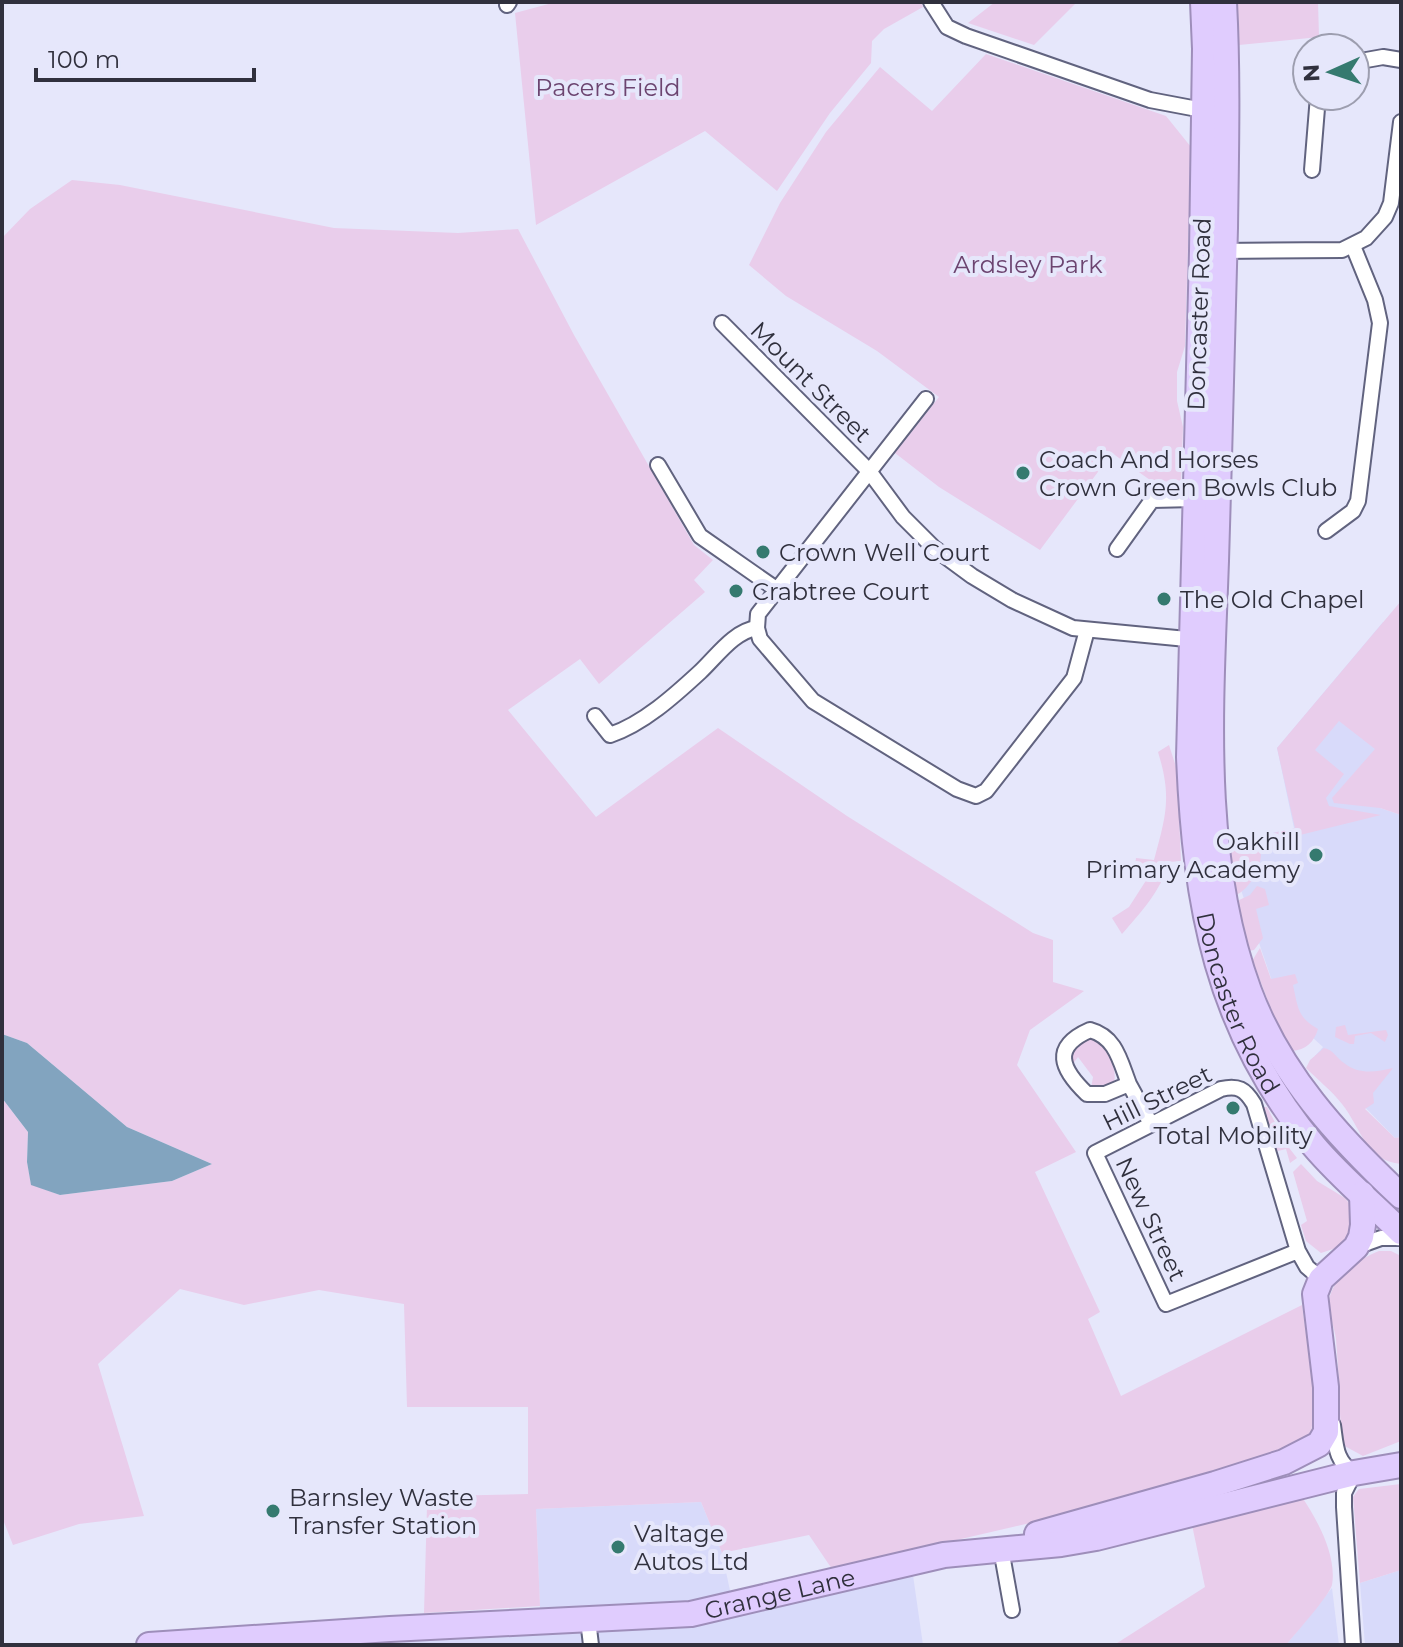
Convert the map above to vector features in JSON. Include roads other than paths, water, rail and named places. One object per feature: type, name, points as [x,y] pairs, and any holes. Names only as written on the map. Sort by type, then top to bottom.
[{"type":"highway","name":"Doncaster Road","points":[[1203,2],[1216,114]]},
{"type":"highway","name":"Doncaster Road","points":[[1224,2],[1216,114],[1202,641],[1189,757],[1201,888],[1218,971],[1236,1022],[1269,1085],[1314,1147],[1401,1232]]},
{"type":"highway","name":"Doncaster Road","points":[[1213,251],[1195,499],[1202,641],[1212,719],[1215,824],[1224,899],[1238,960],[1261,1020],[1294,1079],[1340,1137],[1401,1197]]},
{"type":"highway","points":[[1001,1549],[1037,1534],[1270,1467],[1314,1449],[1326,1432],[1326,1387],[1315,1294],[1321,1279],[1356,1247],[1363,1225],[1362,1194]]},
{"type":"highway","points":[[1401,1197],[1397,1206],[1401,1215]]},
{"type":"highway","name":"Grange Lane","points":[[149,1645],[691,1614],[944,1555],[1096,1538],[1354,1473],[1401,1465]]},
{"type":"street","points":[[931,2],[947,27],[966,36],[1150,100],[1216,114]]},
{"type":"street","points":[[1371,59],[1383,57],[1401,60]]},
{"type":"street","points":[[1312,170],[1317,112]]},
{"type":"street","points":[[1213,251],[1321,251],[1353,246],[1377,227],[1391,203],[1401,122]]},
{"type":"street","points":[[1326,531],[1353,511],[1358,501],[1380,323],[1375,300],[1353,246]]},
{"type":"street","name":"Mount Street","points":[[722,323],[869,471],[903,517],[934,548],[972,576],[1012,600],[1073,628],[1202,641]]},
{"type":"street","points":[[595,716],[610,735],[631,728],[698,674],[743,630],[758,621],[776,589],[926,399]]},
{"type":"street","points":[[658,465],[682,496],[700,536],[776,589]]},
{"type":"street","points":[[1117,549],[1152,500],[1195,499]]},
{"type":"street","points":[[758,621],[760,639],[813,701],[957,789],[976,796],[986,791],[1074,678],[1087,630]]},
{"type":"street","points":[[1129,1084],[1105,1094],[1087,1094],[1064,1063],[1062,1055],[1065,1046],[1077,1035],[1090,1030],[1106,1035],[1151,1124]]},
{"type":"street","name":"Hill Street","points":[[1095,1153],[1221,1089],[1239,1088]]},
{"type":"street","name":"Doncaster Road","points":[[1239,1088],[1247,1093],[1254,1104],[1298,1251],[1307,1267],[1321,1279]]},
{"type":"street","name":"New Street","points":[[1095,1153],[1166,1304],[1298,1251]]},
{"type":"street","points":[[1356,1247],[1381,1238],[1401,1238]]},
{"type":"street","points":[[1326,1387],[1337,1456],[1344,1467],[1354,1473],[1344,1493],[1353,1645]]},
{"type":"street","points":[[1001,1549],[1012,1610]]},
{"type":"street","points":[[588,1620],[591,1645]]},
{"type":"place","name":"Coach And Horses Crown Green Bowls Club","points":[[1023,473]]},
{"type":"place","name":"Crown Well Court","points":[[763,552]]},
{"type":"place","name":"Crabtree Court","points":[[736,591]]},
{"type":"place","name":"The Old Chapel","points":[[1164,599]]},
{"type":"place","name":"Oakhill Primary Academy","points":[[1316,855]]},
{"type":"place","name":"Total Mobility","points":[[1233,1108]]},
{"type":"place","name":"Barnsley Waste Transfer Station","points":[[273,1511]]},
{"type":"place","name":"Valtage Autos Ltd","points":[[618,1547]]},
{"type":"park label","name":"Pacers Field","points":[[608,87]]},
{"type":"park label","name":"Ardsley Park","points":[[1028,264]]}]
